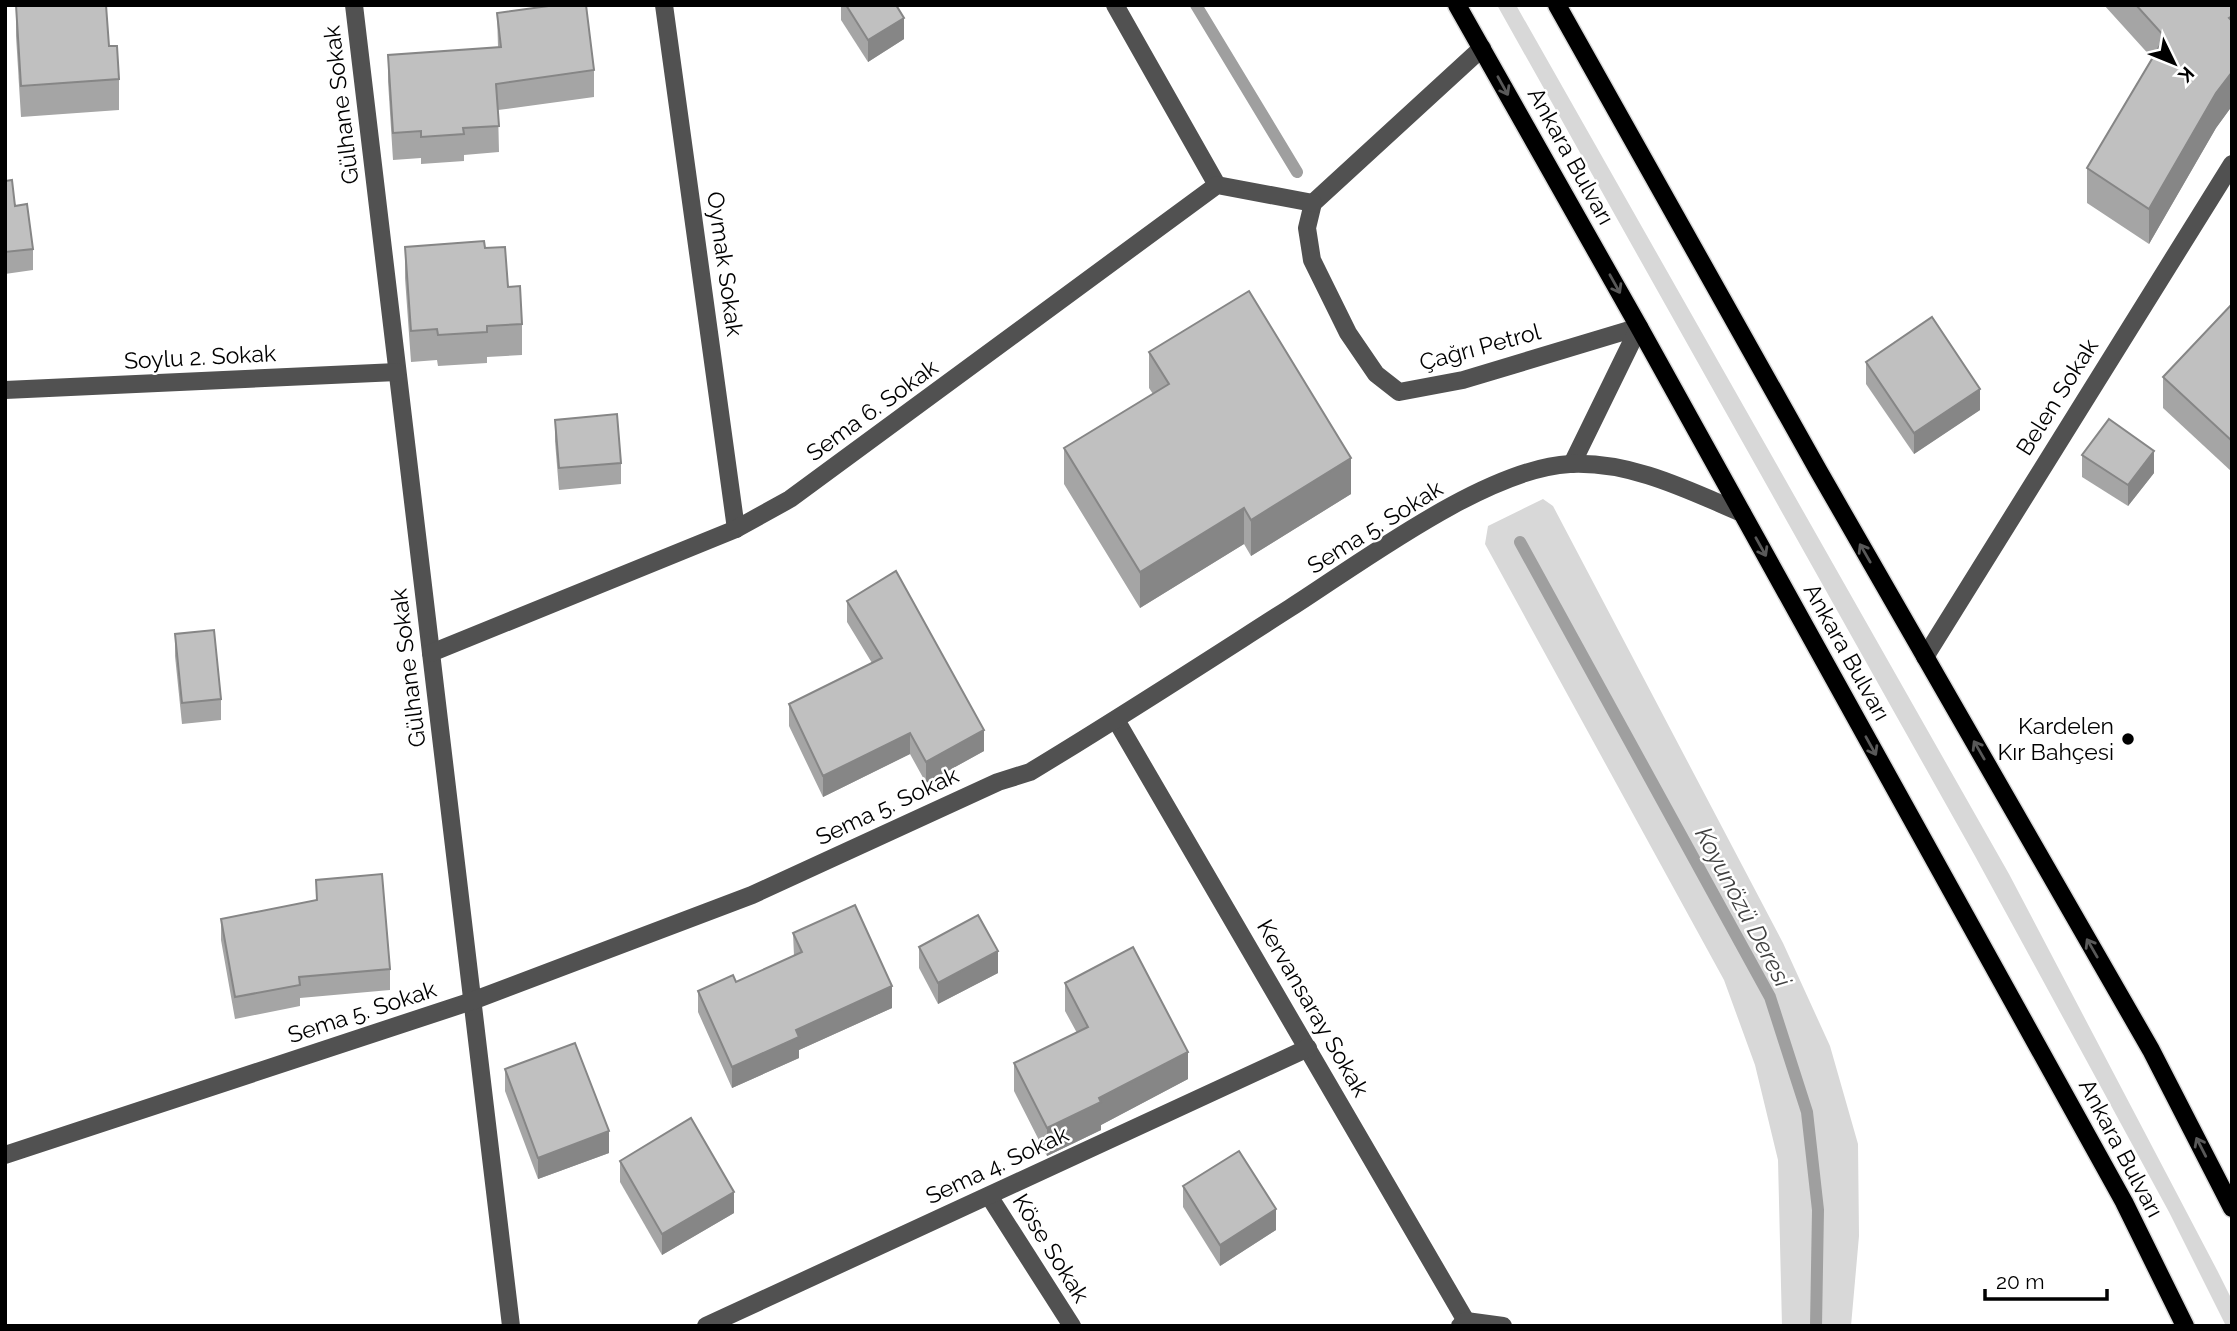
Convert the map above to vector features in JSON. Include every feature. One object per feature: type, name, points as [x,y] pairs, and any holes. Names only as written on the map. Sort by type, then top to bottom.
[{"type":"main road","name":"Ankara Bulvarı","points":[[1457,5],[1639,327],[2123,1202],[2185,1326]]},
{"type":"main road","points":[[1557,5],[1925,657],[2151,1050],[2232,1208]]},
{"type":"street","name":"Gülhane Sokak","points":[[354,5],[511,1326]]},
{"type":"street","name":"Oymak Sokak","points":[[664,5],[736,529]]},
{"type":"street","points":[[1115,5],[1217,185],[1313,203],[1482,48]]},
{"type":"street","name":"Belen Sokak","points":[[1925,657],[2232,164]]},
{"type":"street","name":"Sema 6. Sokak","points":[[431,653],[736,529],[790,499],[1217,185]]},
{"type":"street","name":"Çağrı Petrol","points":[[1313,203],[1307,228],[1312,260],[1348,333],[1376,374],[1399,393],[1463,380],[1639,327]]},
{"type":"street","points":[[1572,464],[1639,327]]},
{"type":"street","name":"Soylu 2. Sokak","points":[[5,390],[397,372]]},
{"type":"street","name":"Sema 5. Sokak","points":[[5,1155],[472,1001],[752,895],[998,782],[1030,772],[1116,720],[1437,513],[1533,468],[1572,464],[1620,468],[1643,474],[1742,513]]},
{"type":"street","name":"Kervansaray Sokak","points":[[1116,720],[1308,1048],[1463,1323]]},
{"type":"street","name":"Sema 4. Sokak","points":[[706,1326],[1308,1048]]},
{"type":"street","name":"Köse Sokak","points":[[989,1196],[1072,1326]]},
{"type":"street","points":[[1463,1323],[1503,1326]]},
{"type":"shaded area","points":[[1497,5],[1516,5],[2009,874],[2232,1300],[2232,1326],[2226,1326],[2169,1212],[1975,856]]},
{"type":"shaded area","points":[[1543,499],[1553,506],[1783,943],[1830,1046],[1858,1144],[1859,1236],[1851,1326],[1782,1326],[1778,1160],[1755,1065],[1724,980],[1485,544],[1488,526]]},
{"type":"building","points":[[16,5],[106,5],[109,46],[117,46],[119,79],[21,86]]},
{"type":"building","points":[[556,5],[586,5],[594,70],[496,84],[499,126],[463,128],[464,134],[421,137],[421,131],[393,133],[388,55],[501,47],[497,13]]},
{"type":"building","points":[[846,5],[896,5],[904,18],[868,40]]},
{"type":"building","points":[[2136,5],[2232,5],[2232,16],[2229,18],[2232,21],[2232,72],[2216,93],[2149,209],[2087,168],[2165,37]]},
{"type":"building","points":[[12,180],[15,206],[27,204],[33,249],[5,252],[5,181]]},
{"type":"building","points":[[484,241],[485,248],[505,247],[508,287],[520,286],[522,324],[487,326],[487,332],[438,335],[437,329],[411,331],[405,247]]},
{"type":"building","points":[[1249,291],[1351,458],[1251,520],[1244,508],[1140,572],[1064,448],[1169,384],[1149,352]]},
{"type":"building","points":[[2232,304],[2232,441],[2163,377]]},
{"type":"building","points":[[1932,317],[1980,389],[1914,433],[1866,362]]},
{"type":"building","points":[[617,414],[621,463],[559,468],[555,420]]},
{"type":"building","points":[[2109,419],[2154,451],[2128,485],[2082,455]]},
{"type":"building","points":[[896,571],[984,730],[926,762],[910,733],[823,776],[789,704],[882,658],[847,601]]},
{"type":"building","points":[[214,630],[221,699],[182,703],[175,634]]},
{"type":"building","points":[[382,874],[390,969],[299,977],[300,985],[235,997],[221,919],[317,900],[316,880]]},
{"type":"building","points":[[855,905],[892,986],[796,1030],[799,1037],[732,1067],[698,991],[733,975],[736,982],[802,952],[793,933]]},
{"type":"building","points":[[978,915],[998,951],[938,983],[919,947]]},
{"type":"building","points":[[1133,947],[1188,1052],[1099,1098],[1101,1102],[1047,1128],[1014,1063],[1088,1027],[1065,983]]},
{"type":"building","points":[[575,1043],[609,1131],[538,1158],[505,1069]]},
{"type":"building","points":[[691,1118],[734,1192],[662,1234],[620,1161]]},
{"type":"building","points":[[1239,1151],[1276,1209],[1220,1245],[1183,1186]]},
{"type":"waterway","name":"Koyunözü Deresi","points":[[1196,5],[1297,172]]},
{"type":"waterway","name":"Koyunözü Deresi","points":[[1520,542],[1770,997],[1807,1112],[1818,1210],[1816,1326]]},
{"type":"place","name":"Kardelen Kır Bahçesi","points":[[2128,739]]}]
